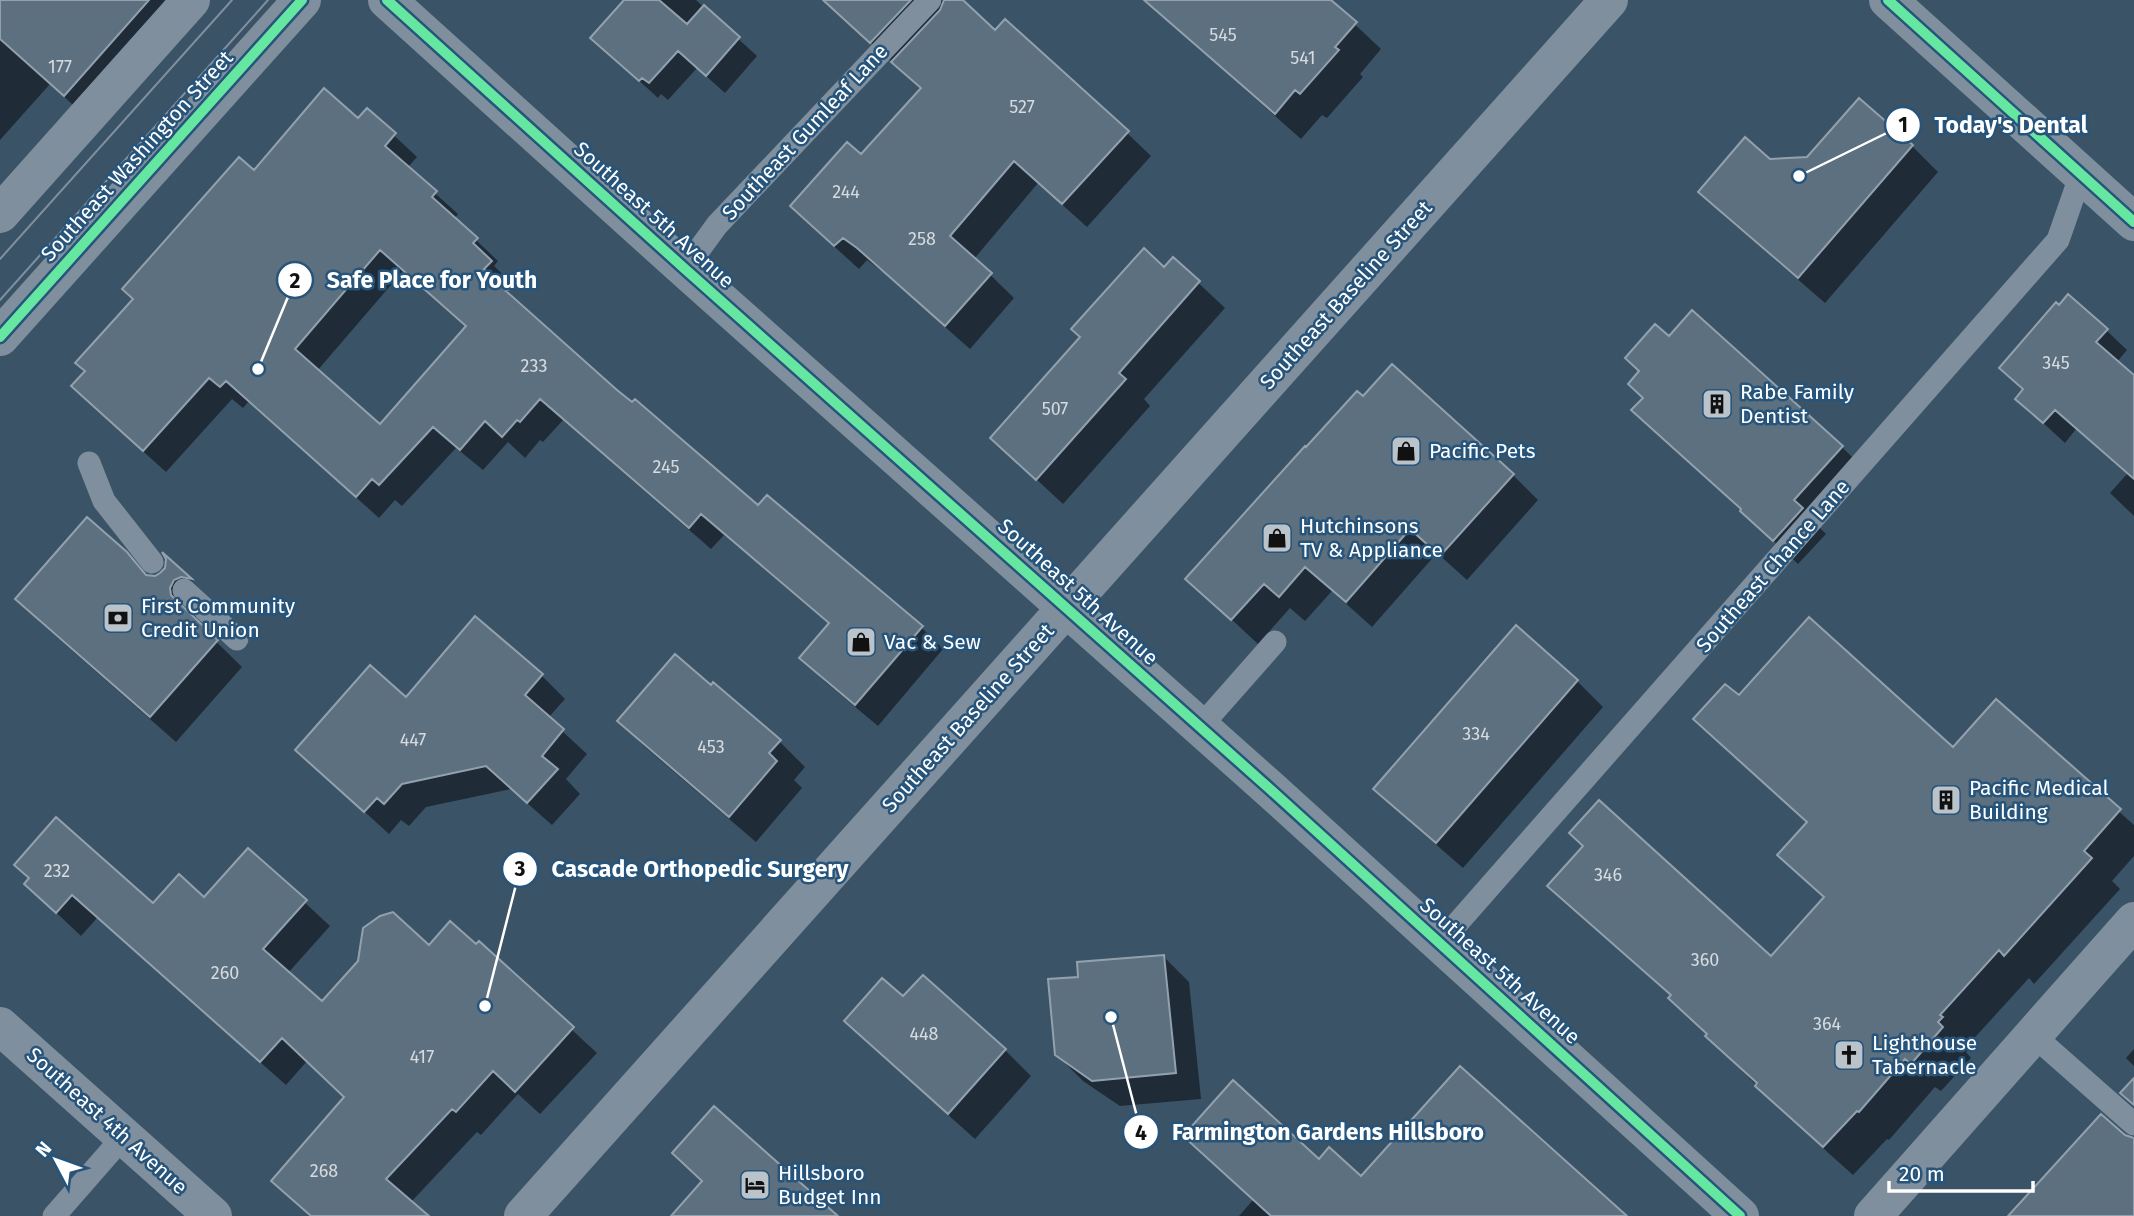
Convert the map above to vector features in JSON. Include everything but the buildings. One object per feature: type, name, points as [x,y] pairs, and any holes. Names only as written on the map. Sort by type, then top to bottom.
[{"type":"main road","points":[[0,214],[191,0]]},
{"type":"main road","name":"Southeast Washington Street","points":[[0,337],[302,0]]},
{"type":"main road","name":"Southeast 5th Avenue","points":[[387,0],[1200,727],[1740,1216]]},
{"type":"main road","name":"Southeast Baseline Street","points":[[523,1216],[1609,0]]},
{"type":"main road","points":[[1888,0],[2134,222]]},
{"type":"main road","points":[[1872,1216],[2134,921]]},
{"type":"main road","name":"Southeast 4th Avenue","points":[[0,1026],[213,1216]]},
{"type":"lane","name":"Southeast Gumleaf Lane","points":[[685,269],[717,225],[930,0]]},
{"type":"lane","name":"Southeast Chance Lane","points":[[1440,943],[2058,240],[2081,174]]},
{"type":"lane","points":[[89,463],[104,501],[152,562]]},
{"type":"lane","points":[[184,590],[237,639]]},
{"type":"lane","points":[[1200,727],[1275,642]]},
{"type":"lane","points":[[2033,1035],[2134,1125]]},
{"type":"lane","points":[[64,1213],[124,1136]]},
{"type":"tram line","points":[[0,259],[232,0]]},
{"type":"tram line","points":[[0,300],[268,0]]},
{"type":"cycle path","points":[[0,337],[302,0]]},
{"type":"cycle path","points":[[387,0],[1271,790],[1740,1216]]},
{"type":"cycle path","points":[[1888,0],[2134,222]]},
{"type":"place","name":"Today's Dental","points":[[1799,176]]},
{"type":"place","name":"Safe Place for Youth","points":[[258,369]]},
{"type":"place","name":"Rabe Family Dentist","points":[[1717,404]]},
{"type":"place","name":"Pacific Pets","points":[[1406,451]]},
{"type":"place","name":"Hutchinsons TV & Appliance","points":[[1277,538]]},
{"type":"place","name":"First Community Credit Union","points":[[118,618]]},
{"type":"place","name":"Vac & Sew","points":[[861,642]]},
{"type":"place","name":"Pacific Medical Building","points":[[1946,800]]},
{"type":"place","name":"Cascade Orthopedic Surgery","points":[[485,1006]]},
{"type":"place","name":"Farmington Gardens Hillsboro","points":[[1111,1017]]},
{"type":"place","name":"Lighthouse Tabernacle","points":[[1849,1055]]},
{"type":"place","name":"Hillsboro Budget Inn","points":[[755,1185]]}]
